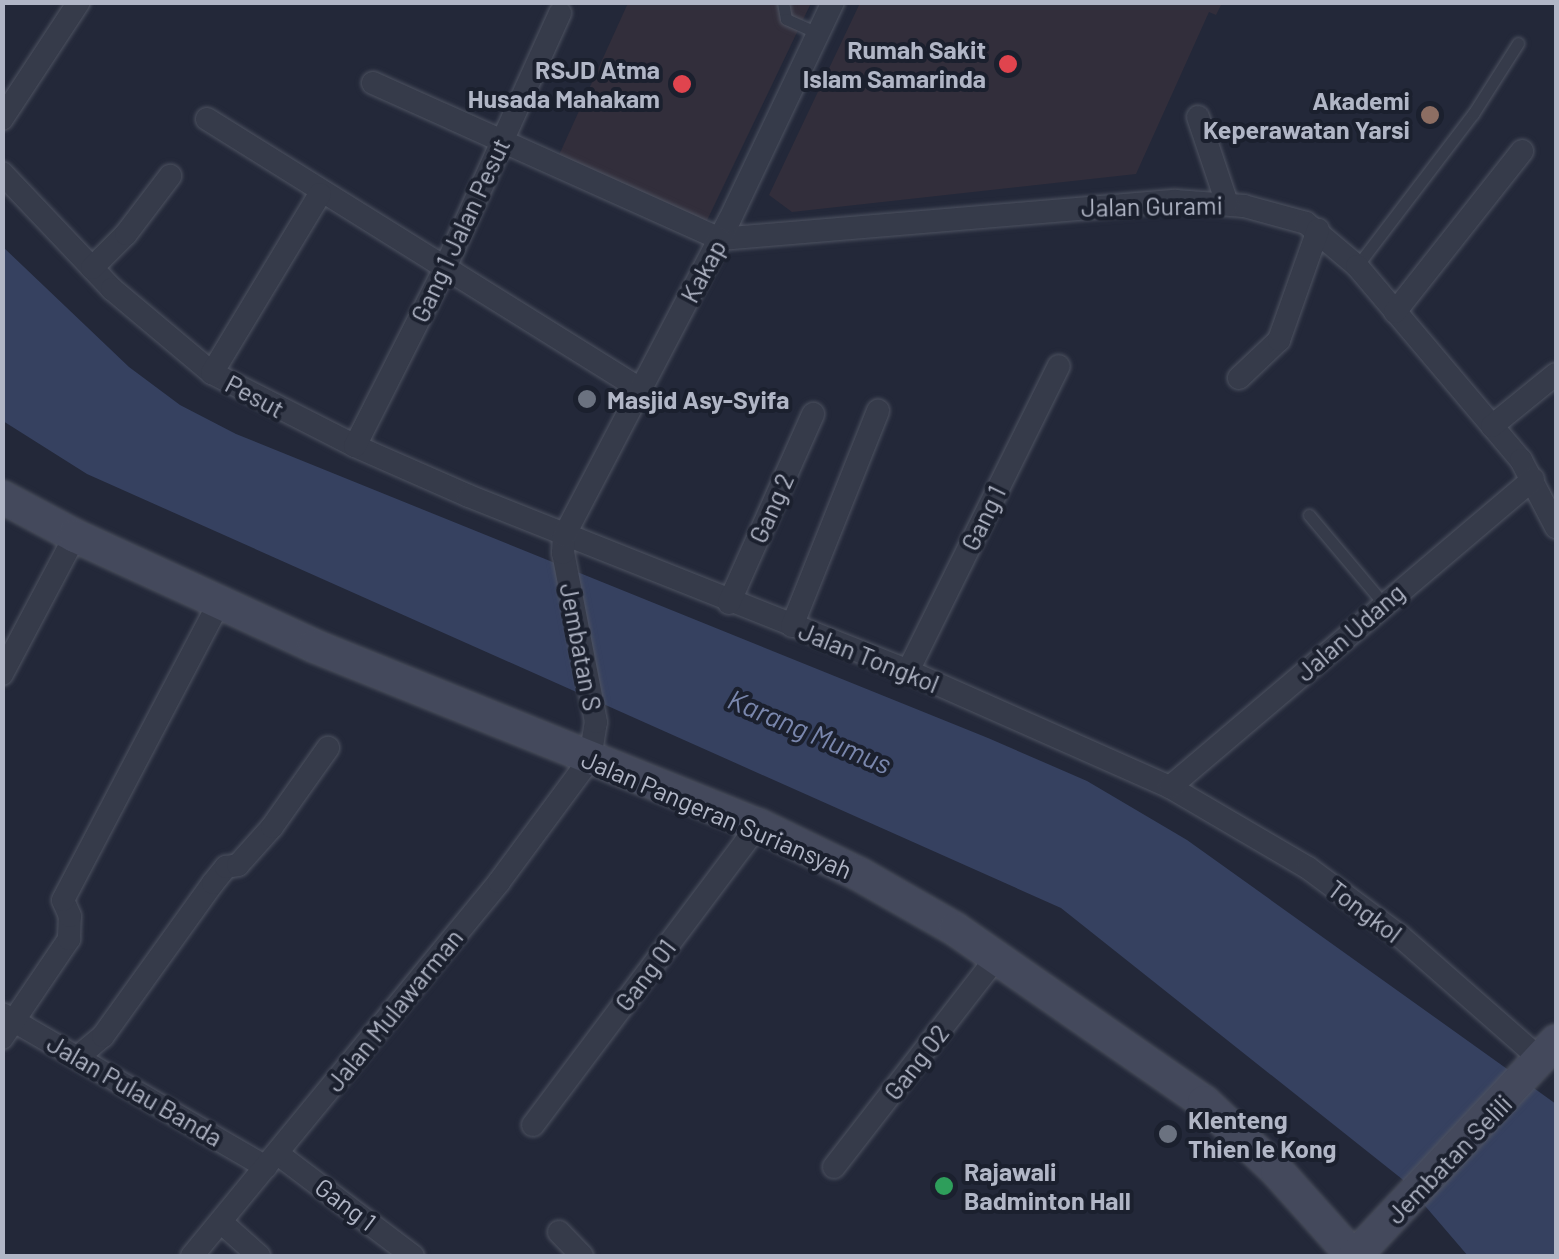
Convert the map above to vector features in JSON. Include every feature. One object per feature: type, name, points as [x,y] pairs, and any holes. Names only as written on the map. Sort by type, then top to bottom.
[{"type":"main road","name":"Jalan Pangeran Suriansyah","points":[[2,496],[75,536],[219,603],[758,826],[860,874],[997,958],[1204,1102],[1276,1171],[1354,1256]]},
{"type":"main road","name":"Jembatan Selili","points":[[1354,1256],[1541,1060]]},
{"type":"street","points":[[2,119],[80,2]]},
{"type":"street","name":"Kakap","points":[[563,546],[720,239],[832,2]]},
{"type":"street","name":"Gang 1 Jalan Pesut","points":[[355,446],[444,270],[560,13]]},
{"type":"street","points":[[373,82],[720,239]]},
{"type":"street","points":[[1198,116],[1227,203]]},
{"type":"street","points":[[206,119],[320,194],[640,389]]},
{"type":"street","points":[[1395,312],[1522,150]]},
{"type":"street","name":"Pesut","points":[[2,173],[139,314],[212,373],[563,546]]},
{"type":"street","points":[[92,268],[126,234],[170,176]]},
{"type":"street","points":[[212,373],[320,194]]},
{"type":"street","name":"Jalan Gurami","points":[[720,239],[1120,203],[1227,203],[1281,214],[1318,230],[1357,266],[1533,479],[1556,527]]},
{"type":"street","points":[[1240,378],[1279,340],[1318,230]]},
{"type":"street","name":"Gang 1","points":[[908,670],[1059,366]]},
{"type":"street","points":[[1492,426],[1556,374]]},
{"type":"street","points":[[792,626],[878,411]]},
{"type":"street","name":"Gang 2","points":[[730,602],[812,414]]},
{"type":"street","name":"Jalan Udang","points":[[1170,787],[1383,602],[1533,479]]},
{"type":"street","points":[[2,674],[75,536]]},
{"type":"street","name":"Jalan Tongkol","points":[[563,546],[730,602],[908,670],[1170,787]]},
{"type":"street","name":"Jembatan S","points":[[563,546],[596,722],[590,759]]},
{"type":"street","points":[[6,1024],[69,939],[72,926],[63,900],[219,603]]},
{"type":"street","points":[[79,1056],[103,1036],[213,883],[226,867],[238,864],[272,826],[328,748]]},
{"type":"street","name":"Jalan Mulawarman","points":[[192,1256],[522,853],[590,759]]},
{"type":"street","name":"Tongkol","points":[[1170,787],[1292,858],[1368,912],[1478,1001],[1541,1060]]},
{"type":"street","name":"Gang 01","points":[[532,1125],[758,826]]},
{"type":"street","name":"Gang 02","points":[[834,1167],[997,958]]},
{"type":"street","name":"Jalan Pulau Banda","points":[[6,1024],[79,1056],[272,1160]]},
{"type":"street","name":"Gang 1","points":[[272,1160],[412,1256]]},
{"type":"street","points":[[221,1222],[259,1256]]},
{"type":"street","points":[[559,1232],[582,1256]]},
{"type":"lane","points":[[784,2],[786,20],[817,32]]},
{"type":"lane","points":[[1357,266],[1473,114],[1518,43]]},
{"type":"lane","points":[[1309,516],[1383,602]]},
{"type":"shaded area","name":"Rumah Sakit Islam Samarinda","points":[[860,2],[1222,3],[1216,15],[1209,12],[1136,174],[792,212],[769,195]]},
{"type":"shaded area","name":"RSJD Atma Husada Mahakam","points":[[628,3],[811,3],[699,237],[554,166]]},
{"type":"water","name":"Karang Mumus","points":[[2,246],[129,367],[180,405],[236,434],[988,738],[1087,781],[1187,840],[1556,1104],[1556,1256],[1468,1256],[1402,1179],[1061,908],[87,474],[3,421]]},
{"type":"place","name":"Rumah Sakit Islam Samarinda","points":[[1008,64]]},
{"type":"place","name":"RSJD Atma Husada Mahakam","points":[[682,84]]},
{"type":"place","name":"Akademi Keperawatan Yarsi","points":[[1430,115]]},
{"type":"place","name":"Masjid Asy-Syifa","points":[[587,399]]},
{"type":"place","name":"Klenteng Thien Ie Kong","points":[[1168,1134]]},
{"type":"place","name":"Rajawali Badminton Hall","points":[[944,1186]]}]
